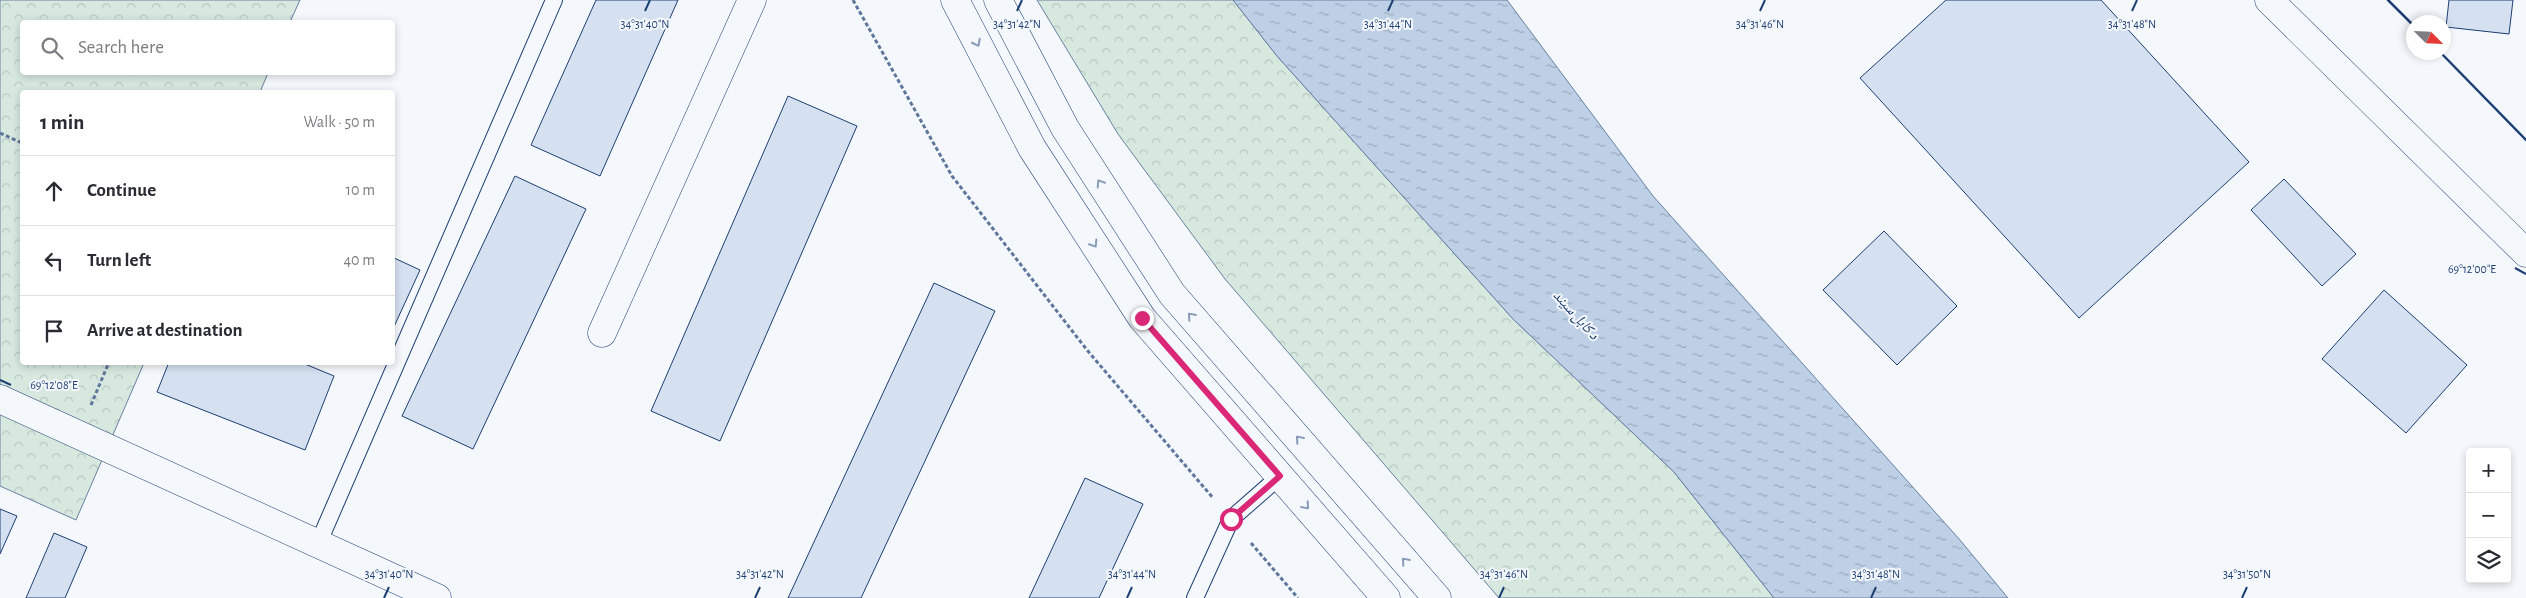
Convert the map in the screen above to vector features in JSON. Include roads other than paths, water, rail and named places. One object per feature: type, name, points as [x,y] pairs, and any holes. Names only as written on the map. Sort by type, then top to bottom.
[{"type":"main road","points":[[602,333],[752,0]]},
{"type":"main road","points":[[955,0],[1032,148],[1142,318],[1386,598]]},
{"type":"main road","points":[[998,0],[1064,128],[1172,294],[1437,598]]},
{"type":"main road","points":[[2269,0],[2526,253]]},
{"type":"main road","points":[[0,399],[438,598]]},
{"type":"lane","points":[[318,544],[554,0]]},
{"type":"lane","points":[[1195,598],[1231,519],[1280,476]]},
{"type":"water","name":"د کابل سيند","points":[[1233,0],[1507,0],[1653,196],[1960,540],[2008,598],[1774,598],[1674,472],[1513,319],[1277,56]]}]
